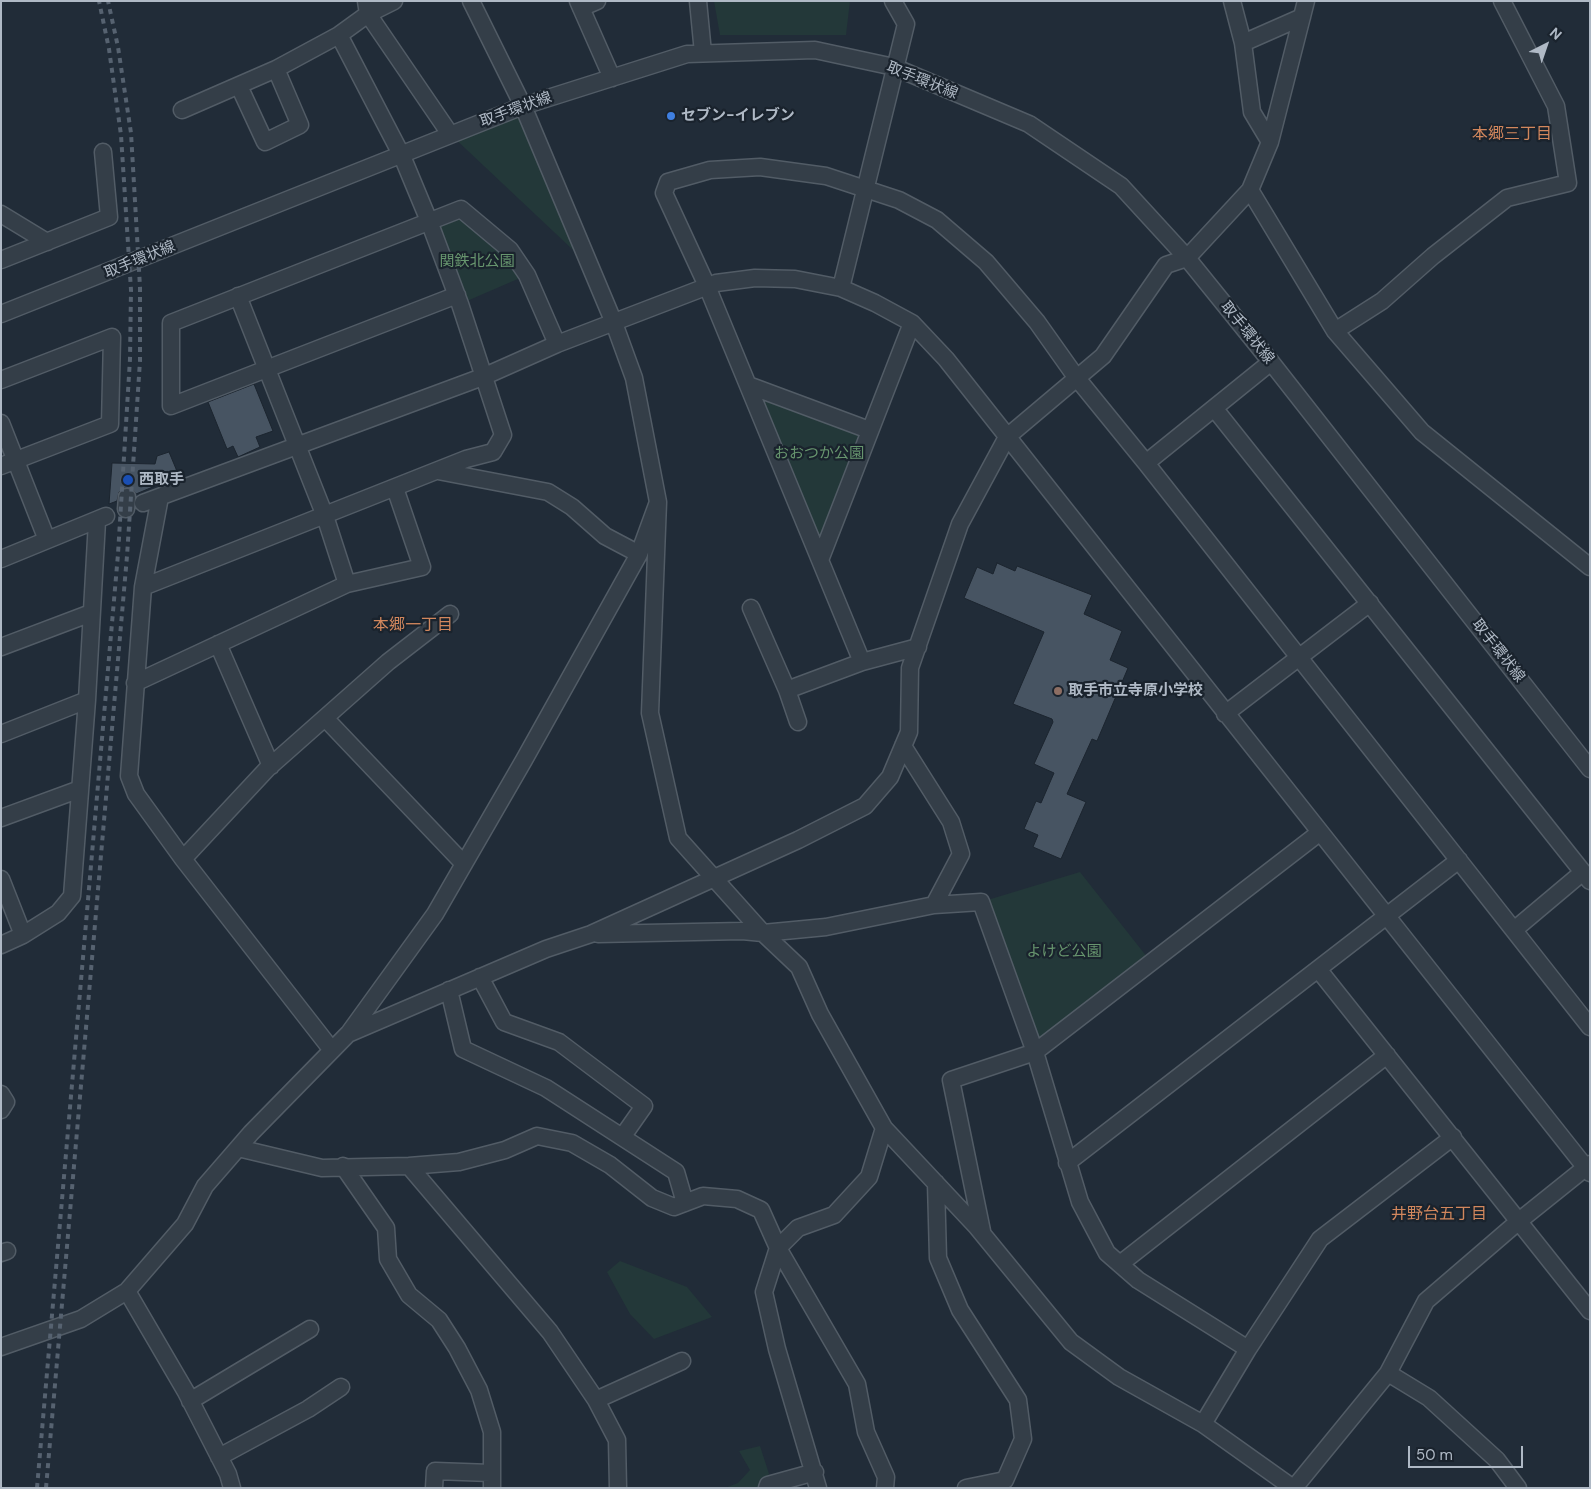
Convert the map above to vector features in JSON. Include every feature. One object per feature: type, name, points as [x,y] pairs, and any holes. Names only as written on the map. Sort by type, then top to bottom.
[{"type":"street","points":[[182,110],[276,69],[339,35],[367,7],[394,1]]},
{"type":"street","points":[[143,503],[297,444],[485,376],[558,344],[614,323],[716,282],[756,278],[795,279],[841,288],[912,323],[946,359],[1225,714],[1588,1168],[1519,1221],[1426,1301],[1388,1373],[1286,1486],[1203,1424],[1119,1377],[1071,1342],[983,1237],[976,1226],[884,1128],[820,1014],[798,967],[763,933],[678,838],[650,713],[658,502],[634,378],[614,323],[523,106],[471,1]]},
{"type":"street","points":[[597,1],[579,5],[612,78]]},
{"type":"street","points":[[698,1],[703,53]]},
{"type":"street","points":[[841,288],[906,24],[893,1]]},
{"type":"street","points":[[1232,1],[1243,42],[1252,112],[1270,142]]},
{"type":"street","points":[[1334,331],[1382,301],[1433,256],[1507,198],[1568,183],[1556,106],[1502,1]]},
{"type":"street","points":[[367,7],[450,134]]},
{"type":"street","points":[[1243,42],[1304,9]]},
{"type":"street","points":[[348,1034],[546,949],[591,934],[798,840],[865,806],[890,777],[909,732],[910,668],[960,524],[1007,437],[1103,356],[1166,265],[1187,258],[1250,190],[1270,142],[1304,9]]},
{"type":"street","points":[[143,587],[466,459],[493,452],[503,435],[457,295],[429,221],[402,156],[339,35]]},
{"type":"street","name":"取手環状線","points":[[1,314],[402,156],[450,134],[523,106],[687,54],[815,50],[894,67],[1029,124],[1121,186],[1187,258],[1271,362],[1590,768]]},
{"type":"street","points":[[239,86],[265,142],[300,125],[276,69]]},
{"type":"street","points":[[1,260],[109,217],[103,152]]},
{"type":"street","points":[[862,662],[707,286],[664,193],[668,182],[710,170],[760,167],[826,176],[899,200],[937,220],[986,262],[1037,322],[1076,377],[1146,462],[1590,1027]]},
{"type":"street","points":[[1250,190],[1334,331],[1422,432],[1590,566]]},
{"type":"street","points":[[457,295],[171,406],[171,323],[462,209],[510,250],[527,275],[558,344]]},
{"type":"street","points":[[1,214],[47,242]]},
{"type":"street","points":[[238,296],[325,516],[347,584]]},
{"type":"street","points":[[820,560],[912,323]]},
{"type":"street","points":[[1,380],[112,337],[110,424],[1,466]]},
{"type":"street","points":[[1146,462],[1271,362]]},
{"type":"street","points":[[748,385],[869,430]]},
{"type":"street","points":[[1215,407],[1586,877],[1514,930]]},
{"type":"street","points":[[1,423],[17,460],[46,540]]},
{"type":"street","points":[[438,470],[548,492],[572,507],[605,536],[639,554]]},
{"type":"street","points":[[135,683],[347,584],[422,567],[396,488]]},
{"type":"street","points":[[160,497],[143,587],[129,776],[136,794],[184,859],[331,1049]]},
{"type":"street","points":[[1,1347],[81,1319],[127,1291],[185,1224],[205,1186],[331,1049],[348,1034],[435,914],[639,554],[658,502]]},
{"type":"street","points":[[1,559],[102,519],[91,613],[88,700],[72,896],[58,913],[23,935],[1,945]]},
{"type":"street","points":[[1225,714],[1370,603]]},
{"type":"street","points":[[752,608],[787,690],[798,722]]},
{"type":"street","points":[[1,647],[91,613]]},
{"type":"street","points":[[184,859],[271,766],[388,662],[450,614]]},
{"type":"street","points":[[218,644],[271,766]]},
{"type":"street","points":[[787,690],[862,662],[918,647]]},
{"type":"street","points":[[1,734],[88,700]]},
{"type":"street","points":[[325,718],[464,864]]},
{"type":"street","points":[[903,746],[951,822],[961,854],[934,905]]},
{"type":"street","points":[[1,818],[80,789]]},
{"type":"street","points":[[983,1237],[951,1080],[1035,1052],[1320,833]]},
{"type":"street","points":[[1067,1163],[1459,860]]},
{"type":"street","points":[[1,879],[23,935]]},
{"type":"street","points":[[591,934],[742,931],[763,933],[826,927],[934,905],[981,902],[1035,1052],[1080,1202],[1108,1253],[1138,1280],[1248,1349]]},
{"type":"street","points":[[1318,969],[1590,1311]]},
{"type":"street","points":[[480,977],[504,1022],[559,1042],[644,1106],[623,1136]]},
{"type":"street","points":[[449,990],[463,1049],[546,1088],[676,1172],[685,1203]]},
{"type":"street","points":[[1120,1264],[1387,1055]]},
{"type":"street","points":[[1,1094],[6,1102],[1,1110]]},
{"type":"street","points":[[767,1488],[768,1485],[817,1480],[777,1348],[764,1292],[778,1248],[798,1228],[834,1215],[870,1176],[884,1128]]},
{"type":"street","points":[[238,1148],[322,1168],[343,1166],[409,1166],[459,1162],[505,1150],[537,1136],[572,1143],[610,1165],[652,1198],[674,1207],[704,1196],[737,1199],[761,1210],[778,1248],[857,1384],[866,1432],[886,1477],[885,1488]]},
{"type":"street","points":[[1203,1424],[1248,1349],[1320,1239],[1452,1137]]},
{"type":"street","points":[[343,1166],[386,1228],[388,1259],[409,1295],[439,1320],[457,1348],[479,1390],[492,1432],[491,1480],[435,1471],[434,1488]]},
{"type":"street","points":[[409,1166],[550,1332],[596,1400],[617,1440],[618,1488]]},
{"type":"street","points":[[936,1183],[938,1258],[960,1310],[1018,1400],[1023,1439],[1002,1484],[966,1488]]},
{"type":"street","points":[[127,1291],[190,1400],[219,1457],[232,1488]]},
{"type":"street","points":[[190,1400],[310,1328]]},
{"type":"street","points":[[596,1400],[682,1361]]},
{"type":"street","points":[[1388,1373],[1429,1398],[1497,1460],[1518,1488]]},
{"type":"street","points":[[219,1457],[308,1409],[341,1387]]},
{"type":"green space","points":[[714,1],[850,1],[846,35],[720,35]]},
{"type":"green space","points":[[523,106],[589,265],[450,134]]},
{"type":"green space","name":"関鉄北公園","points":[[461,209],[527,275],[460,304],[429,221]]},
{"type":"green space","name":"おおつか公園","points":[[748,385],[869,430],[820,560]]},
{"type":"green space","name":"よけど公園","points":[[1080,872],[1151,962],[1035,1052],[981,902]]},
{"type":"green space","points":[[620,1261],[687,1287],[712,1317],[654,1339],[630,1314],[607,1272]]},
{"type":"green space","points":[[760,1446],[769,1474],[760,1488],[725,1488],[738,1483],[750,1470],[739,1451]]},
{"type":"building","points":[[254,384],[273,431],[256,437],[260,447],[238,457],[233,446],[227,449],[208,402]]},
{"type":"building","points":[[169,452],[179,476],[136,494],[132,489],[123,488],[119,492],[117,501],[109,504],[112,463],[155,464],[157,456]]},
{"type":"building","points":[[997,563],[1015,571],[1017,566],[1092,595],[1084,614],[1122,631],[1110,660],[1128,668],[1097,741],[1092,739],[1067,794],[1086,802],[1061,859],[1033,847],[1038,835],[1024,829],[1036,801],[1041,803],[1054,773],[1034,764],[1053,722],[1052,719],[1013,704],[1044,632],[964,598],[977,567],[993,574]]},
{"type":"railway","points":[[37,1488],[118,554],[130,359],[131,290],[121,135],[109,49],[99,1]]},
{"type":"railway","points":[[46,1488],[127,556],[140,361],[140,287],[131,133],[118,47],[108,1]]},
{"type":"place","name":"セブン-イレブン","points":[[671,116]]},
{"type":"place","name":"西取手","points":[[128,480]]},
{"type":"place","name":"取手市立寺原小学校","points":[[1058,691]]},
{"type":"district","name":"本郷三丁目","points":[[1512,135]]},
{"type":"district","name":"本郷一丁目","points":[[413,626]]},
{"type":"district","name":"井野台五丁目","points":[[1439,1215]]}]
